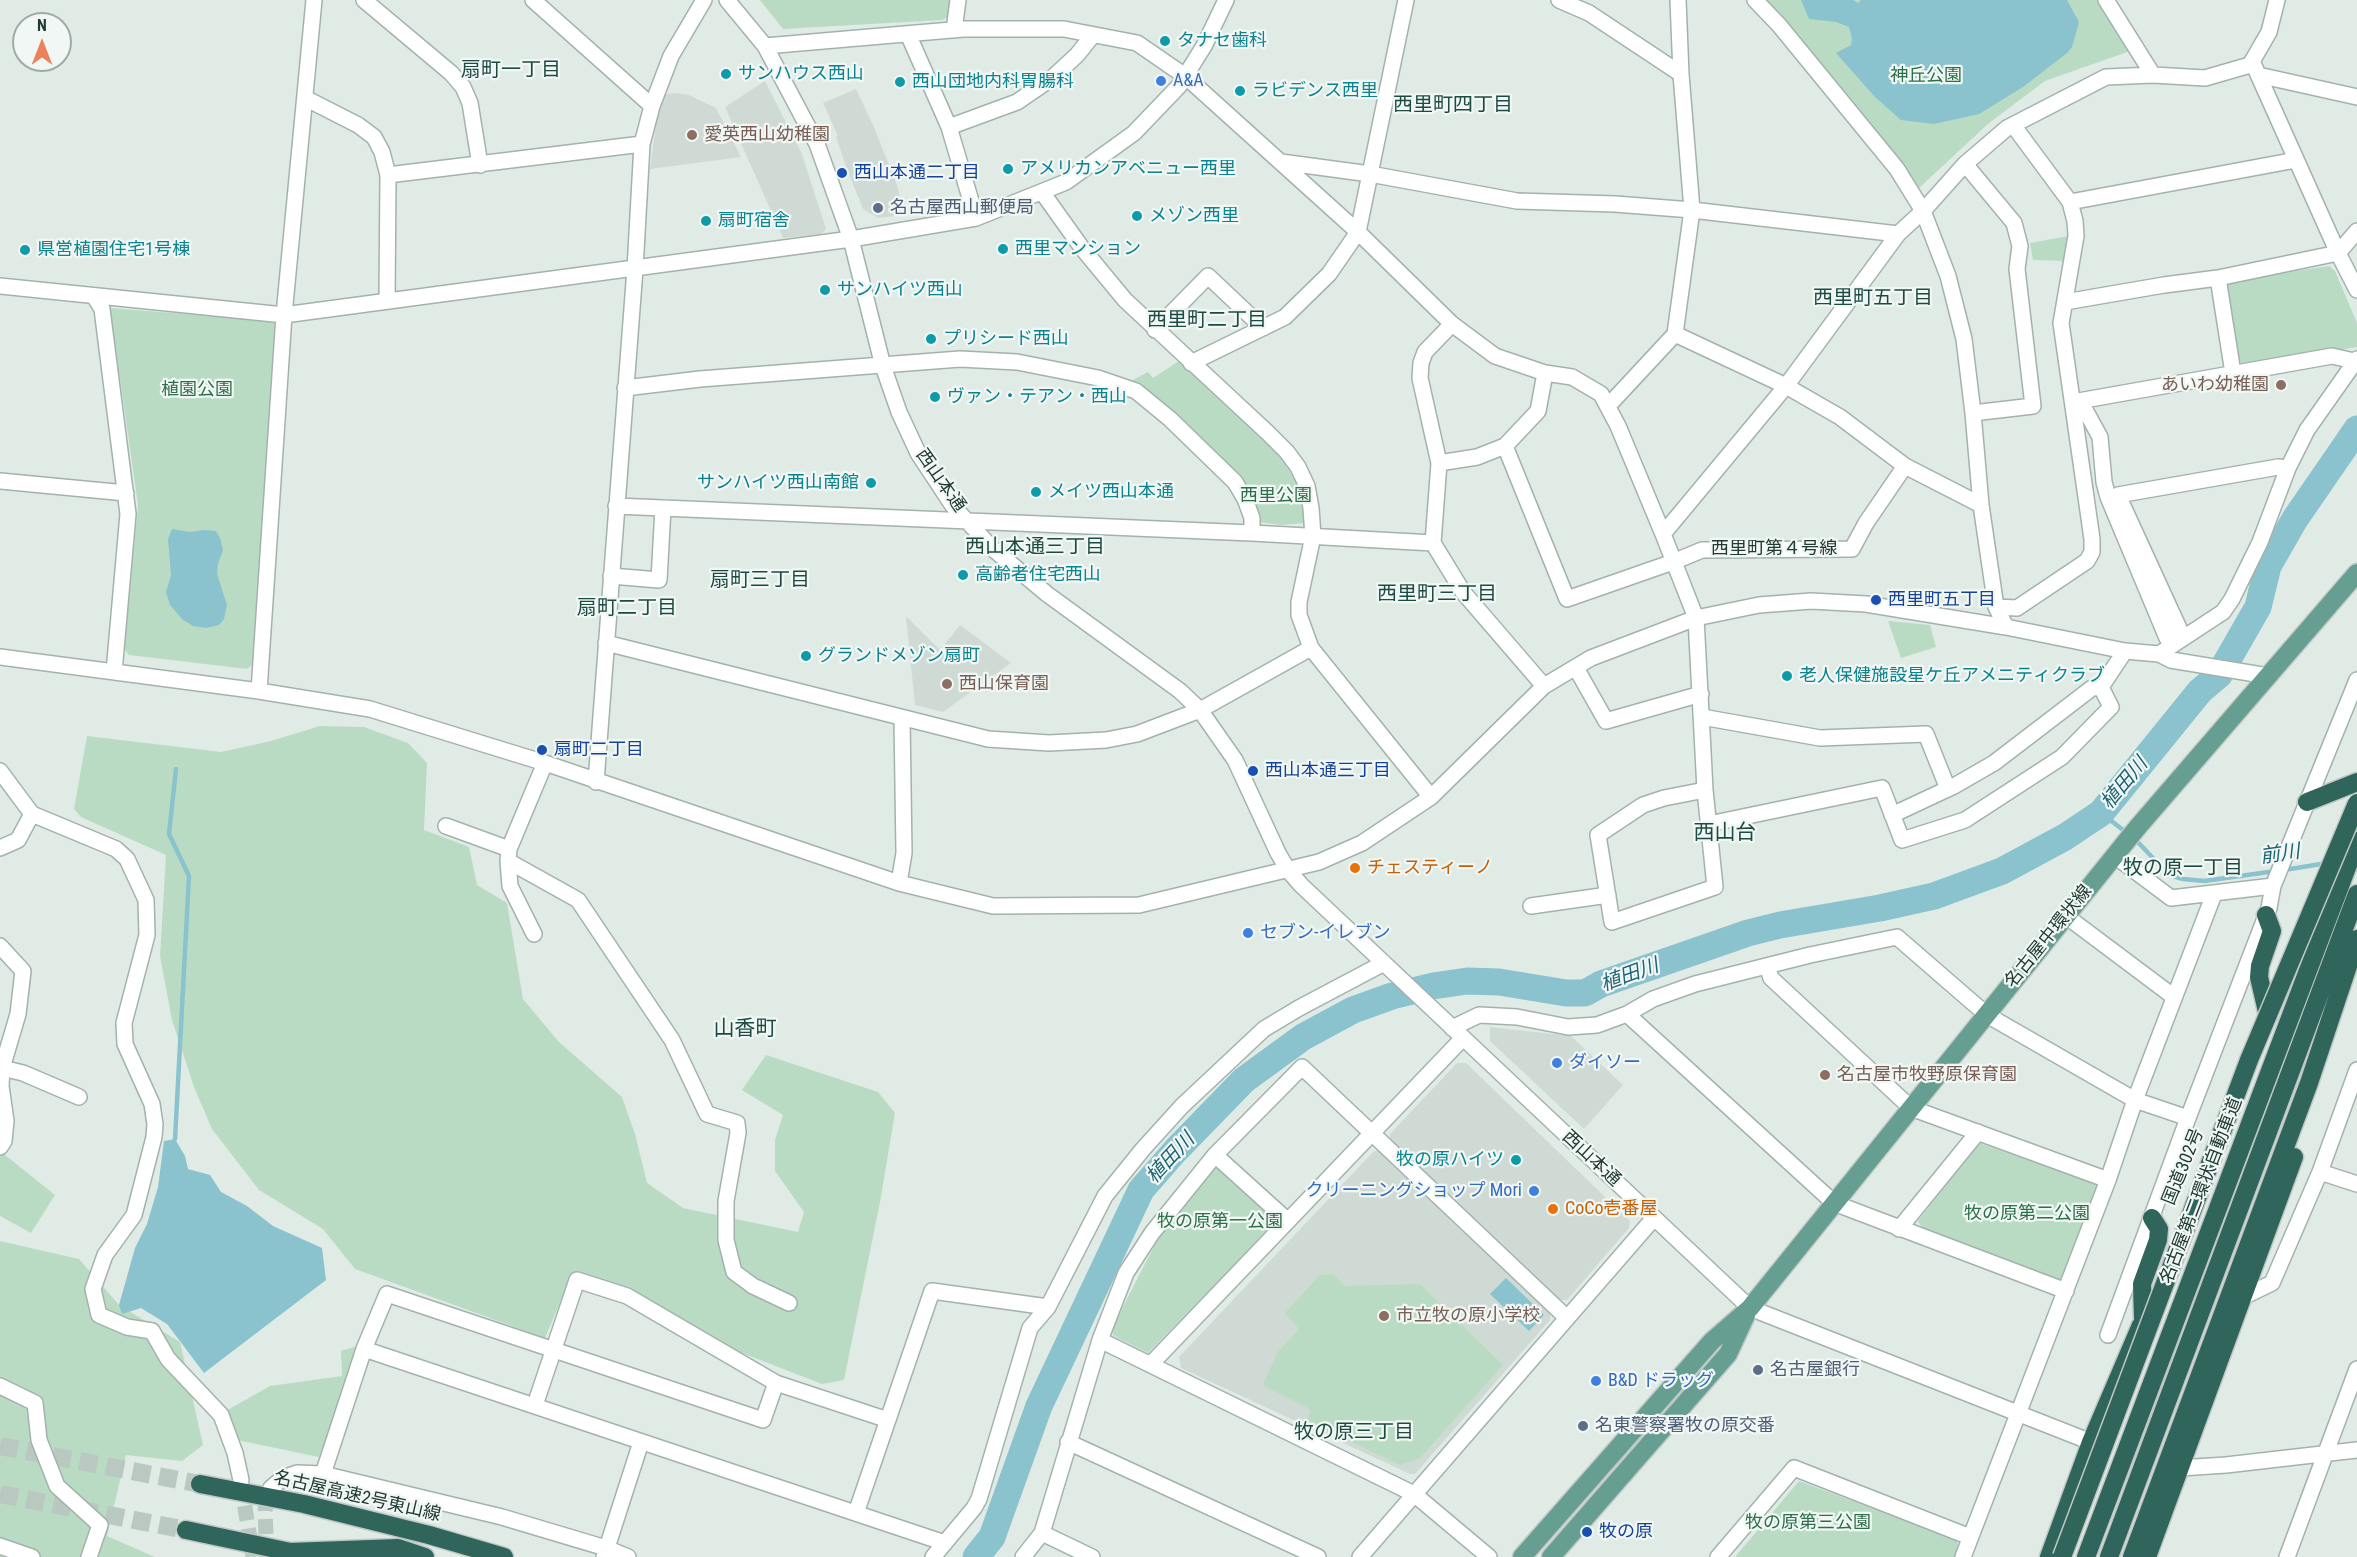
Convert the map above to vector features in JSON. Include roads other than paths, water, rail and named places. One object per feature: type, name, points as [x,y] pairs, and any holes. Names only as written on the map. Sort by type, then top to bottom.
[{"type":"highway","points":[[2307,802],[2357,782]]},
{"type":"highway","name":"国道302号","points":[[2049,1557],[2091,1442],[2268,1016],[2353,808],[2357,793]]},
{"type":"highway","points":[[2062,1557],[2249,1060],[2353,808]]},
{"type":"highway","name":"名古屋第二環状自動車道","points":[[2086,1557],[2357,841]]},
{"type":"highway","points":[[2109,1557],[2357,894]]},
{"type":"highway","points":[[2266,915],[2272,931],[2260,966],[2259,977],[2268,1016]]},
{"type":"highway","points":[[2132,1557],[2309,1083],[2357,939]]},
{"type":"highway","points":[[2146,1557],[2283,1192],[2357,962]]},
{"type":"highway","points":[[2144,1318],[2142,1284],[2158,1239],[2159,1229],[2152,1218]]},
{"type":"highway","name":"名古屋高速2号東山線","points":[[200,1484],[315,1507],[429,1535],[504,1557]]},
{"type":"highway","points":[[186,1530],[310,1557]]},
{"type":"highway","points":[[297,1555],[398,1548],[425,1557]]},
{"type":"highway","points":[[297,1555],[325,1557]]},
{"type":"highway","points":[[297,1555],[382,1557]]},
{"type":"main road","name":"名古屋中環状線","points":[[1522,1557],[1712,1341],[1750,1308],[2137,828],[2357,573]]},
{"type":"main road","name":"名古屋中環状線","points":[[1551,1557],[1728,1354],[1750,1308]]},
{"type":"street","points":[[258,691],[284,315],[314,0]]},
{"type":"street","points":[[364,0],[451,73],[464,87],[470,103],[480,165]]},
{"type":"street","points":[[533,0],[652,106]]},
{"type":"street","points":[[596,782],[635,269],[642,144],[652,106],[671,56],[704,0]]},
{"type":"street","name":"西山本通","points":[[727,0],[765,46],[817,144],[851,239],[883,366],[899,412],[918,453],[953,506],[1017,571],[1159,674],[1200,710],[1235,760],[1288,870],[1432,1009],[1750,1308]]},
{"type":"street","points":[[954,30],[958,0]]},
{"type":"street","points":[[0,286],[284,315],[635,269],[976,219],[1065,182],[1134,133],[1179,86],[1204,46],[1226,0]]},
{"type":"street","points":[[1191,363],[1285,317],[1329,274],[1358,232],[1406,0]]},
{"type":"street","points":[[1559,0],[1588,13],[1681,74]]},
{"type":"street","points":[[1608,406],[1675,334],[1692,210],[1681,74],[1678,0]]},
{"type":"street","points":[[1755,0],[1779,25],[1897,169],[1923,211],[1948,276],[1964,339],[1981,505],[1996,607],[2006,627]]},
{"type":"street","points":[[2106,0],[2153,75]]},
{"type":"street","points":[[2277,0],[2269,33],[2255,68],[2338,253],[2357,290]]},
{"type":"street","points":[[765,46],[954,30],[1064,29],[1137,43],[1185,76],[1358,232],[1452,324],[1495,356],[1545,373],[1572,377],[1601,394],[1618,426],[1696,618],[1705,790],[1715,887],[1612,922],[1598,835],[1643,806],[1664,798],[1705,790]]},
{"type":"street","points":[[908,34],[949,127],[976,219]]},
{"type":"street","points":[[949,127],[1017,102],[1052,78],[1077,55],[1093,35]]},
{"type":"street","points":[[1663,534],[1786,386],[1899,234],[1965,164],[2013,125],[2106,77],[2153,75],[2205,78],[2250,65],[2357,96]]},
{"type":"street","points":[[305,98],[339,114],[375,137],[382,152],[388,175],[387,300]]},
{"type":"street","points":[[1996,607],[2018,608],[2087,561],[2092,552],[2074,404],[2062,343],[2061,323],[2076,236],[2075,221],[2070,202],[2013,125]]},
{"type":"street","points":[[388,175],[642,144]]},
{"type":"street","points":[[2070,202],[2296,160]]},
{"type":"street","points":[[1281,162],[1370,174],[1517,201],[1615,204],[1692,210],[1899,234]]},
{"type":"street","points":[[1965,164],[2014,223],[2020,246],[2018,269],[2033,406],[1973,414]]},
{"type":"street","points":[[1041,192],[1082,248],[1125,300],[1268,433],[1298,467],[1307,486],[1313,536],[1299,602],[1299,615],[1311,648],[1431,797]]},
{"type":"street","points":[[2065,302],[2218,278],[2338,253],[2357,231]]},
{"type":"street","points":[[1155,330],[1208,276],[1263,328]]},
{"type":"street","points":[[2218,278],[2233,373]]},
{"type":"street","points":[[94,296],[102,309],[128,514],[114,672]]},
{"type":"street","points":[[1452,324],[1425,352],[1421,363],[1420,378],[1439,463],[1433,543],[1463,592],[1544,686]]},
{"type":"street","points":[[1675,334],[1786,386],[1840,417],[1905,466],[1981,505]]},
{"type":"street","points":[[2074,404],[2332,356],[2356,360],[2307,430],[2288,468],[2260,542],[2223,612],[2175,638],[2165,657]]},
{"type":"street","points":[[625,388],[700,379],[960,359],[1017,362],[1098,378],[1136,391],[1170,419],[1235,482],[1252,518],[1252,532]]},
{"type":"street","points":[[1439,463],[1483,456],[1505,446],[1538,411],[1545,373]]},
{"type":"street","points":[[2074,404],[2083,406],[2100,437],[2104,482],[2108,497],[2175,638]]},
{"type":"street","points":[[1505,446],[1567,598],[1672,562]]},
{"type":"street","name":"西里町第４号線","points":[[1672,562],[1702,550],[1852,549],[1866,523],[1905,466]]},
{"type":"street","points":[[2175,638],[2118,495],[2278,467],[2288,468]]},
{"type":"street","points":[[0,481],[126,493]]},
{"type":"street","points":[[616,506],[1252,532],[1433,543]]},
{"type":"street","points":[[611,576],[659,579],[663,508]]},
{"type":"street","points":[[0,657],[258,691],[370,709],[545,763],[898,883],[993,906],[1131,905],[1164,900],[1319,862],[1362,843],[1431,797],[1544,686],[1602,654],[1696,618],[1759,605],[1810,601],[1866,604],[2006,627],[2268,676]]},
{"type":"street","points":[[606,643],[988,740],[1017,743],[1106,740],[1137,734],[1200,710],[1311,648]]},
{"type":"street","points":[[1893,815],[1948,789],[1994,763],[2092,688],[2101,687],[2126,651]]},
{"type":"street","points":[[1576,668],[1606,721],[1701,694]]},
{"type":"street","points":[[2108,1335],[2266,915],[2273,886],[2357,680]]},
{"type":"street","points":[[1709,824],[1882,788],[1902,840],[1965,820],[2062,758],[2111,707],[2101,687]]},
{"type":"street","points":[[1702,717],[1820,738],[1926,734],[1948,789]]},
{"type":"street","points":[[898,883],[904,853],[902,718]]},
{"type":"street","points":[[534,933],[510,886],[508,855],[545,763]]},
{"type":"street","points":[[0,771],[32,814],[116,849],[127,859],[146,900],[147,935],[124,1023],[125,1044],[152,1104],[154,1137],[134,1215],[105,1255],[93,1289],[99,1315],[127,1327],[152,1331],[168,1359],[221,1414],[235,1453],[240,1480]]},
{"type":"street","points":[[0,848],[18,840],[32,814]]},
{"type":"street","points":[[446,826],[508,855],[578,900],[672,1040],[707,1114],[737,1123],[738,1133],[726,1201],[726,1239],[734,1272],[753,1286],[789,1303]]},
{"type":"street","points":[[2119,851],[2171,898],[2273,886]]},
{"type":"street","points":[[1963,1557],[2066,1291],[2135,1100],[2214,894]]},
{"type":"street","points":[[1531,906],[1608,895]]},
{"type":"street","points":[[2066,916],[2174,997]]},
{"type":"street","points":[[1151,1364],[1373,1134],[1458,1033],[1479,1015],[1517,1017],[1568,1026],[1597,1025],[1627,1014],[1653,999],[1695,984],[1897,937],[1987,1015],[2135,1100],[2188,1118]]},
{"type":"street","points":[[0,946],[23,970],[18,1014],[2,1068],[4,1141],[0,1147]]},
{"type":"street","points":[[933,1557],[979,1499],[1030,1328],[1048,1307],[1105,1196],[1182,1106],[1264,1029],[1299,1008],[1386,965]]},
{"type":"street","points":[[1767,966],[1771,978],[1911,1108],[2108,1180]]},
{"type":"street","points":[[1627,1014],[1834,1203],[2066,1291]]},
{"type":"street","points":[[1023,1557],[1042,1533],[1100,1340],[1126,1273],[1152,1233],[1215,1155],[1302,1067],[1567,1318]]},
{"type":"street","points":[[2,1068],[22,1072],[79,1097]]},
{"type":"street","points":[[2243,1297],[2272,1283],[2320,1172],[2357,1070]]},
{"type":"street","points":[[1899,1228],[1978,1132]]},
{"type":"street","points":[[1215,1155],[1288,1221]]},
{"type":"street","points":[[2320,1172],[2357,1184]]},
{"type":"street","points":[[1360,1557],[1654,1218]]},
{"type":"street","points":[[535,1405],[577,1280],[627,1296],[776,1383],[888,1420]]},
{"type":"street","points":[[856,1513],[932,1291],[1048,1307]]},
{"type":"street","points":[[323,1474],[364,1349],[387,1294],[763,1420],[776,1383]]},
{"type":"street","points":[[1750,1308],[2091,1442]]},
{"type":"street","points":[[1100,1340],[1414,1494],[1489,1557]]},
{"type":"street","points":[[364,1349],[945,1543]]},
{"type":"street","points":[[2287,1557],[2357,1369]]},
{"type":"street","points":[[0,1386],[35,1403],[39,1440],[57,1486],[100,1525],[89,1557]]},
{"type":"street","points":[[605,1553],[641,1442]]},
{"type":"street","points":[[1068,1442],[1318,1557]]},
{"type":"street","points":[[2180,1468],[2226,1466],[2357,1450]]},
{"type":"street","points":[[1718,1557],[1794,1468],[1970,1537]]},
{"type":"street","points":[[271,1488],[282,1478],[297,1473],[323,1474],[502,1516],[605,1553],[628,1557]]},
{"type":"street","points":[[1042,1533],[1092,1557]]},
{"type":"street","points":[[0,1546],[32,1557]]},
{"type":"water","name":"神丘公園","points":[[1801,0],[1853,0],[1858,3],[1861,0],[2067,0],[2079,22],[2072,47],[2067,53],[2023,87],[1979,114],[1934,124],[1901,120],[1875,97],[1836,53],[1851,45],[1849,27],[1836,22],[1809,19]]},
{"type":"water","points":[[172,529],[190,532],[216,531],[220,538],[223,550],[217,574],[227,605],[224,619],[219,625],[206,628],[193,626],[182,619],[170,605],[166,592],[171,575],[168,539]]},
{"type":"water","points":[[175,1139],[185,1156],[188,1169],[210,1175],[221,1192],[247,1206],[273,1226],[322,1248],[326,1280],[204,1373],[167,1324],[141,1308],[122,1314],[119,1305],[135,1248],[147,1224],[158,1187],[164,1141]]},
{"type":"water","points":[[1506,1278],[1544,1315],[1529,1331],[1490,1294]]},
{"type":"waterway","name":"植田川","points":[[976,1557],[992,1537],[1039,1406],[1141,1190],[1175,1151],[1244,1080],[1303,1037],[1353,1010],[1392,996],[1467,981],[1499,982],[1566,993],[1585,993],[1601,984],[1748,933],[1934,896],[2002,871],[2065,837],[2101,813],[2200,691],[2219,675],[2258,607],[2268,566],[2295,519],[2357,429]]},
{"type":"waterway","points":[[175,1139],[189,876],[169,834],[176,769]]},
{"type":"waterway","name":"前川","points":[[2101,813],[2127,833]]},
{"type":"waterway","name":"前川","points":[[2134,838],[2169,875],[2183,879],[2204,881],[2276,871]]},
{"type":"waterway","name":"前川","points":[[2284,870],[2327,863]]},
{"type":"tunnel","points":[[0,1446],[200,1484]]},
{"type":"tunnel","points":[[241,1483],[253,1557]]},
{"type":"tunnel","points":[[267,1557],[265,1510],[271,1488]]},
{"type":"tunnel","points":[[0,1494],[186,1530]]},
{"type":"place","name":"タナセ歯科","points":[[1165,41]]},
{"type":"place","name":"サンハウス西山","points":[[726,74]]},
{"type":"place","name":"A&A","points":[[1161,81]]},
{"type":"place","name":"西山団地内科胃腸科","points":[[900,82]]},
{"type":"place","name":"ラビデンス西里","points":[[1240,91]]},
{"type":"place","name":"愛英西山幼稚園","points":[[692,135]]},
{"type":"place","name":"アメリカンアベニュー西里","points":[[1008,169]]},
{"type":"place","name":"西山本通二丁目","points":[[842,173]]},
{"type":"place","name":"名古屋西山郵便局","points":[[878,208]]},
{"type":"place","name":"メゾン西里","points":[[1137,216]]},
{"type":"place","name":"扇町宿舎","points":[[706,221]]},
{"type":"place","name":"西里マンション","points":[[1003,249]]},
{"type":"place","name":"県営植園住宅1号棟","points":[[25,250]]},
{"type":"place","name":"サンハイツ西山","points":[[825,290]]},
{"type":"place","name":"プリシード西山","points":[[931,339]]},
{"type":"place","name":"あいわ幼稚園","points":[[2281,385]]},
{"type":"place","name":"ヴァン・テアン・西山","points":[[935,397]]},
{"type":"place","name":"サンハイツ西山南館","points":[[871,483]]},
{"type":"place","name":"メイツ西山本通","points":[[1036,492]]},
{"type":"place","name":"高齢者住宅西山","points":[[963,575]]},
{"type":"place","name":"西里町五丁目","points":[[1876,600]]},
{"type":"place","name":"グランドメゾン扇町","points":[[806,656]]},
{"type":"place","name":"老人保健施設星ケ丘アメニティクラブ","points":[[1787,676]]},
{"type":"place","name":"西山保育園","points":[[947,684]]},
{"type":"place","name":"扇町二丁目","points":[[542,750]]},
{"type":"place","name":"西山本通三丁目","points":[[1253,771]]},
{"type":"place","name":"チェスティーノ","points":[[1355,868]]},
{"type":"place","name":"セブン-イレブン","points":[[1248,933]]},
{"type":"place","name":"ダイソー","points":[[1557,1063]]},
{"type":"place","name":"名古屋市牧野原保育園","points":[[1825,1075]]},
{"type":"place","name":"牧の原ハイツ","points":[[1516,1160]]},
{"type":"place","name":"クリーニングショップ Mori","points":[[1534,1191]]},
{"type":"place","name":"CoCo壱番屋","points":[[1553,1209]]},
{"type":"place","name":"市立牧の原小学校","points":[[1384,1316]]},
{"type":"place","name":"名古屋銀行","points":[[1758,1370]]},
{"type":"place","name":"B&D ドラッグ","points":[[1596,1381]]},
{"type":"place","name":"名東警察署牧の原交番","points":[[1583,1426]]},
{"type":"place","name":"牧の原","points":[[1587,1532]]},
{"type":"district","name":"扇町一丁目","points":[[511,71]]},
{"type":"district","name":"西里町四丁目","points":[[1453,106]]},
{"type":"district","name":"西里町五丁目","points":[[1873,299]]},
{"type":"district","name":"西里町二丁目","points":[[1207,321]]},
{"type":"district","name":"西山本通三丁目","points":[[1035,548]]},
{"type":"district","name":"扇町三丁目","points":[[760,581]]},
{"type":"district","name":"西里町三丁目","points":[[1437,595]]},
{"type":"district","name":"扇町二丁目","points":[[627,609]]},
{"type":"district","name":"西山台","points":[[1725,834]]},
{"type":"district","name":"牧の原一丁目","points":[[2183,869]]},
{"type":"district","name":"山香町","points":[[745,1030]]},
{"type":"district","name":"牧の原三丁目","points":[[1354,1433]]},
{"type":"park label","name":"植園公園","points":[[197,390]]},
{"type":"park label","name":"西里公園","points":[[1276,496]]},
{"type":"park label","name":"牧の原第二公園","points":[[2027,1214]]},
{"type":"park label","name":"牧の原第一公園","points":[[1220,1222]]},
{"type":"park label","name":"牧の原第三公園","points":[[1808,1523]]}]
